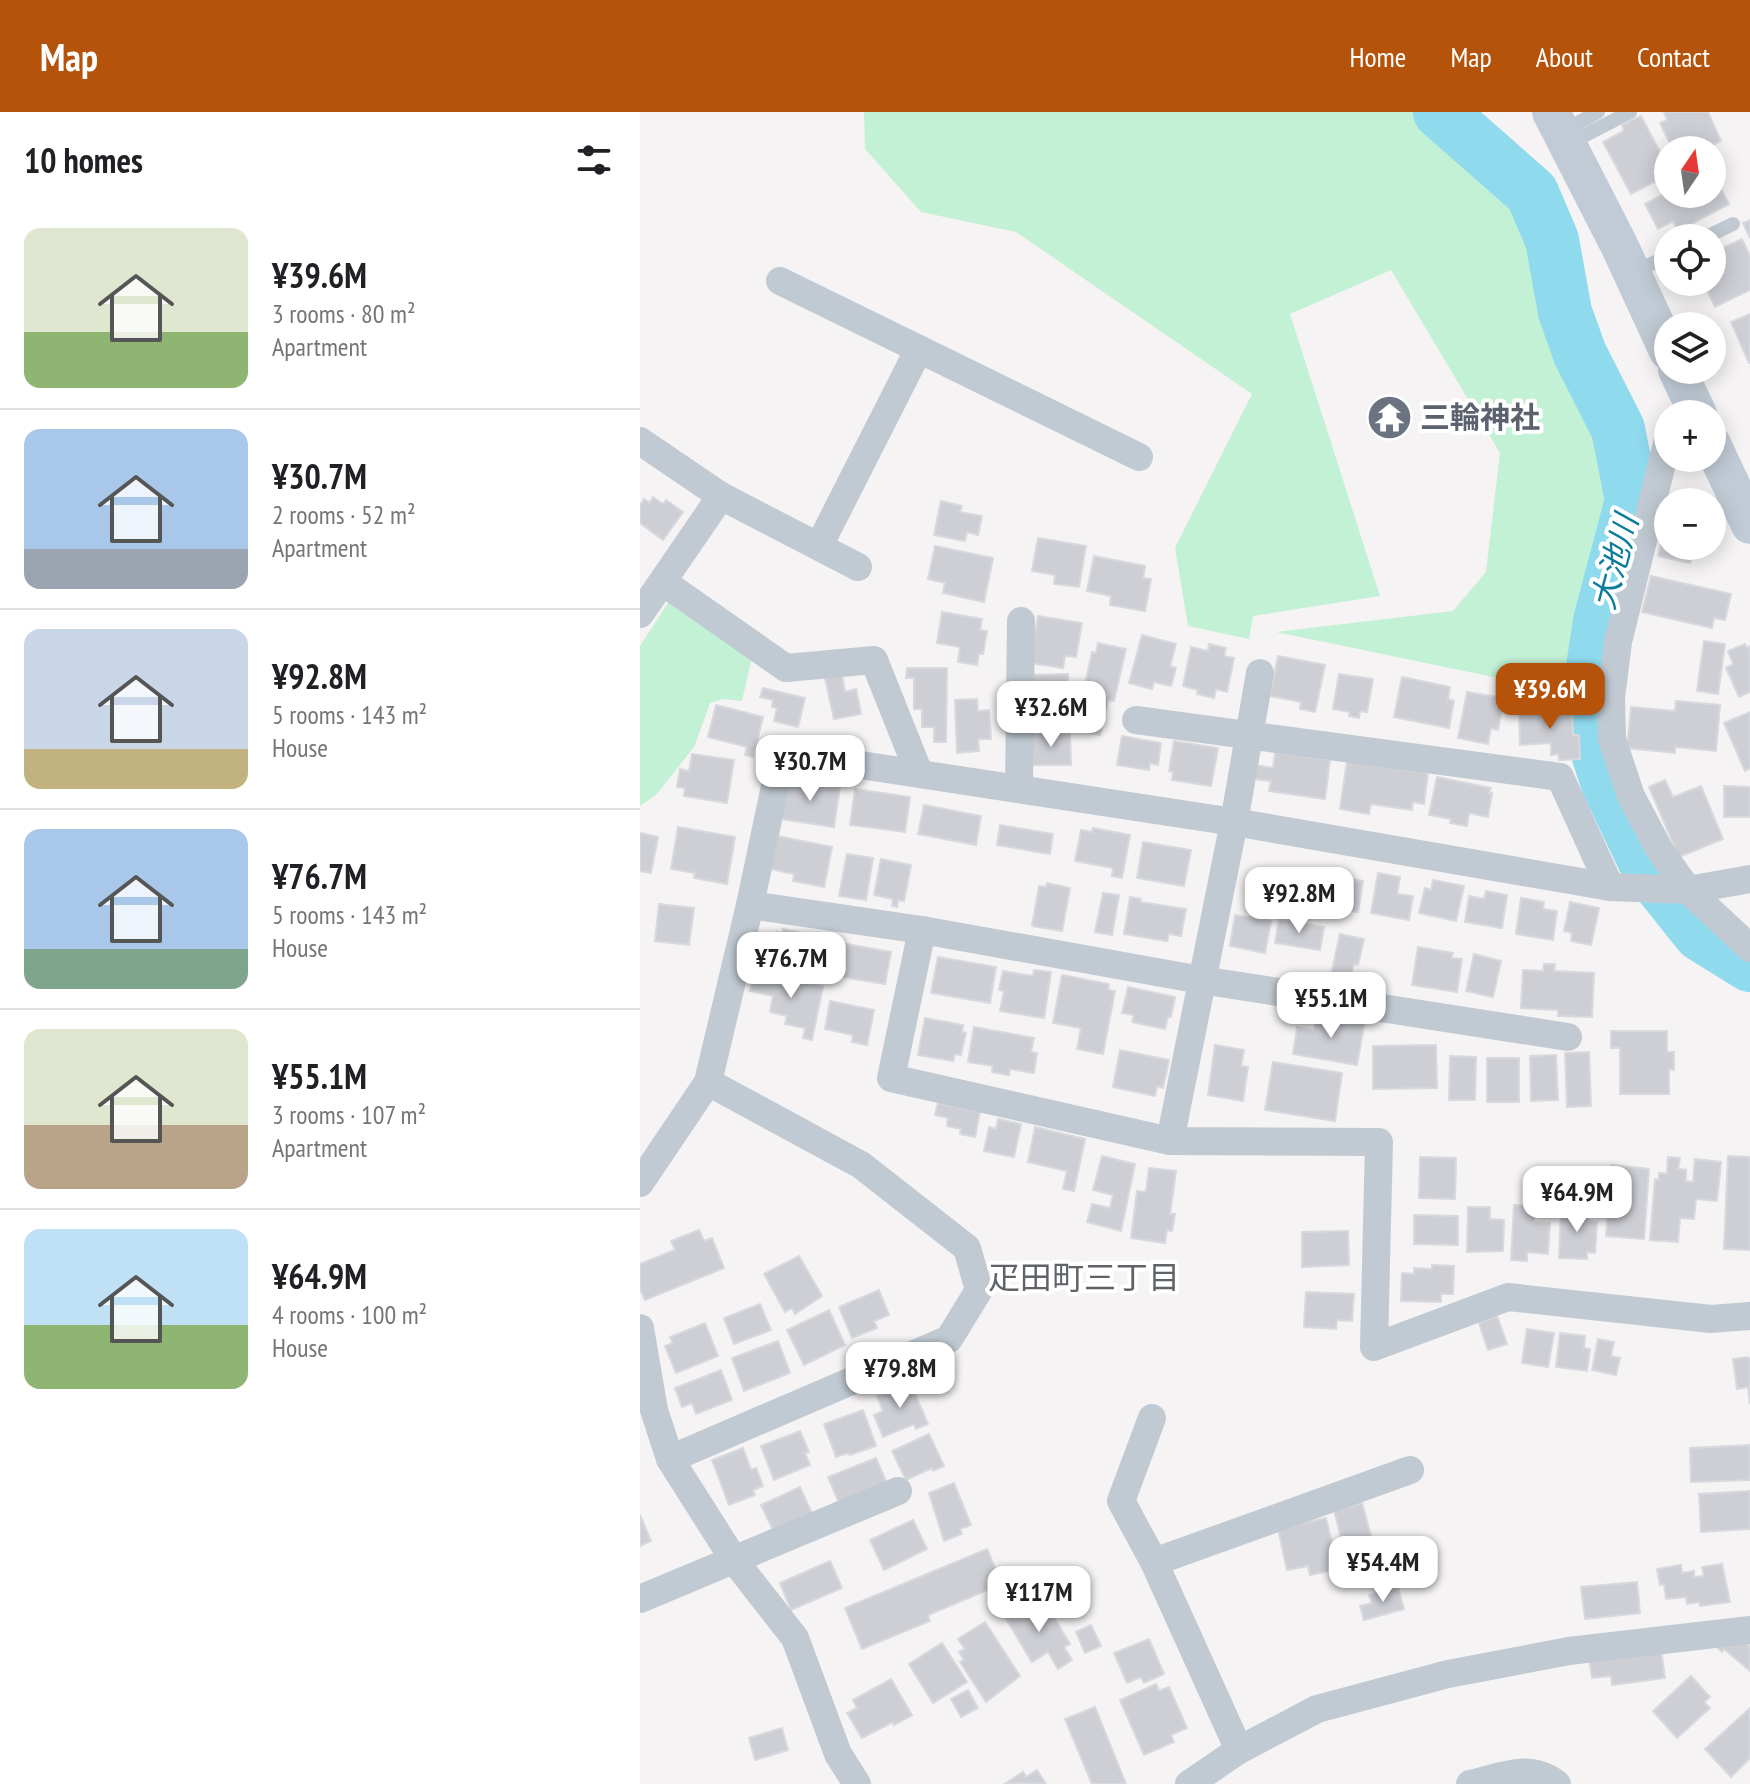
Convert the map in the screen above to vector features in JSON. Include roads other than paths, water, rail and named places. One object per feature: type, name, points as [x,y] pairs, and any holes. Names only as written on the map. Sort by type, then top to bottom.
[{"type":"street","points":[[1560,129],[1632,273],[1680,386]]},
{"type":"street","points":[[780,281],[1139,457]]},
{"type":"street","points":[[819,546],[919,349]]},
{"type":"street","points":[[640,441],[721,496],[858,567]]},
{"type":"street","points":[[1660,472],[1618,642],[1611,698],[1612,739],[1631,796],[1659,849],[1688,890],[1750,948]]},
{"type":"street","points":[[1725,472],[1750,525]]},
{"type":"street","points":[[640,614],[721,496]]},
{"type":"street","points":[[663,582],[786,668],[874,660],[919,773]]},
{"type":"street","points":[[1019,789],[1021,621]]},
{"type":"street","points":[[1170,1141],[1234,822],[1260,673]]},
{"type":"street","points":[[1136,720],[1560,777],[1610,887]]},
{"type":"street","points":[[640,1183],[708,1082],[782,753],[1234,822],[1610,887],[1688,890],[1750,879]]},
{"type":"street","points":[[750,905],[922,930],[1201,980],[1568,1037]]},
{"type":"street","points":[[922,930],[891,1078],[1170,1141],[1379,1142],[1374,1347],[1508,1297],[1711,1319],[1750,1316]]},
{"type":"street","points":[[670,1459],[949,1339],[979,1290],[967,1248],[861,1165],[708,1082]]},
{"type":"street","points":[[640,1328],[647,1413],[670,1459],[734,1560],[795,1638],[838,1754],[857,1784]]},
{"type":"street","points":[[1152,1418],[1121,1501],[1154,1562],[1239,1750]]},
{"type":"street","points":[[1154,1562],[1410,1470]]},
{"type":"street","points":[[640,1599],[898,1491]]},
{"type":"street","points":[[1189,1784],[1239,1750],[1317,1709],[1448,1674],[1569,1651],[1750,1630]]},
{"type":"street","points":[[1470,1784],[1529,1771],[1544,1773],[1557,1784]]},
{"type":"lane","points":[[1560,129],[1598,112]]},
{"type":"lane","points":[[1560,129],[1630,112]]},
{"type":"lane","points":[[1726,227],[1733,224]]},
{"type":"lane","points":[[1632,273],[1654,263]]},
{"type":"waterway","name":"大池川","points":[[1440,112],[1532,193],[1552,240],[1565,312],[1580,354],[1618,429],[1632,500],[1600,621],[1590,687],[1595,744],[1608,784],[1649,870],[1700,934],[1750,965]]},
{"type":"place","name":"三輪神社","points":[[1389,418]]},
{"type":"district","name":"疋田町三丁目","points":[[1084,1278]]}]
